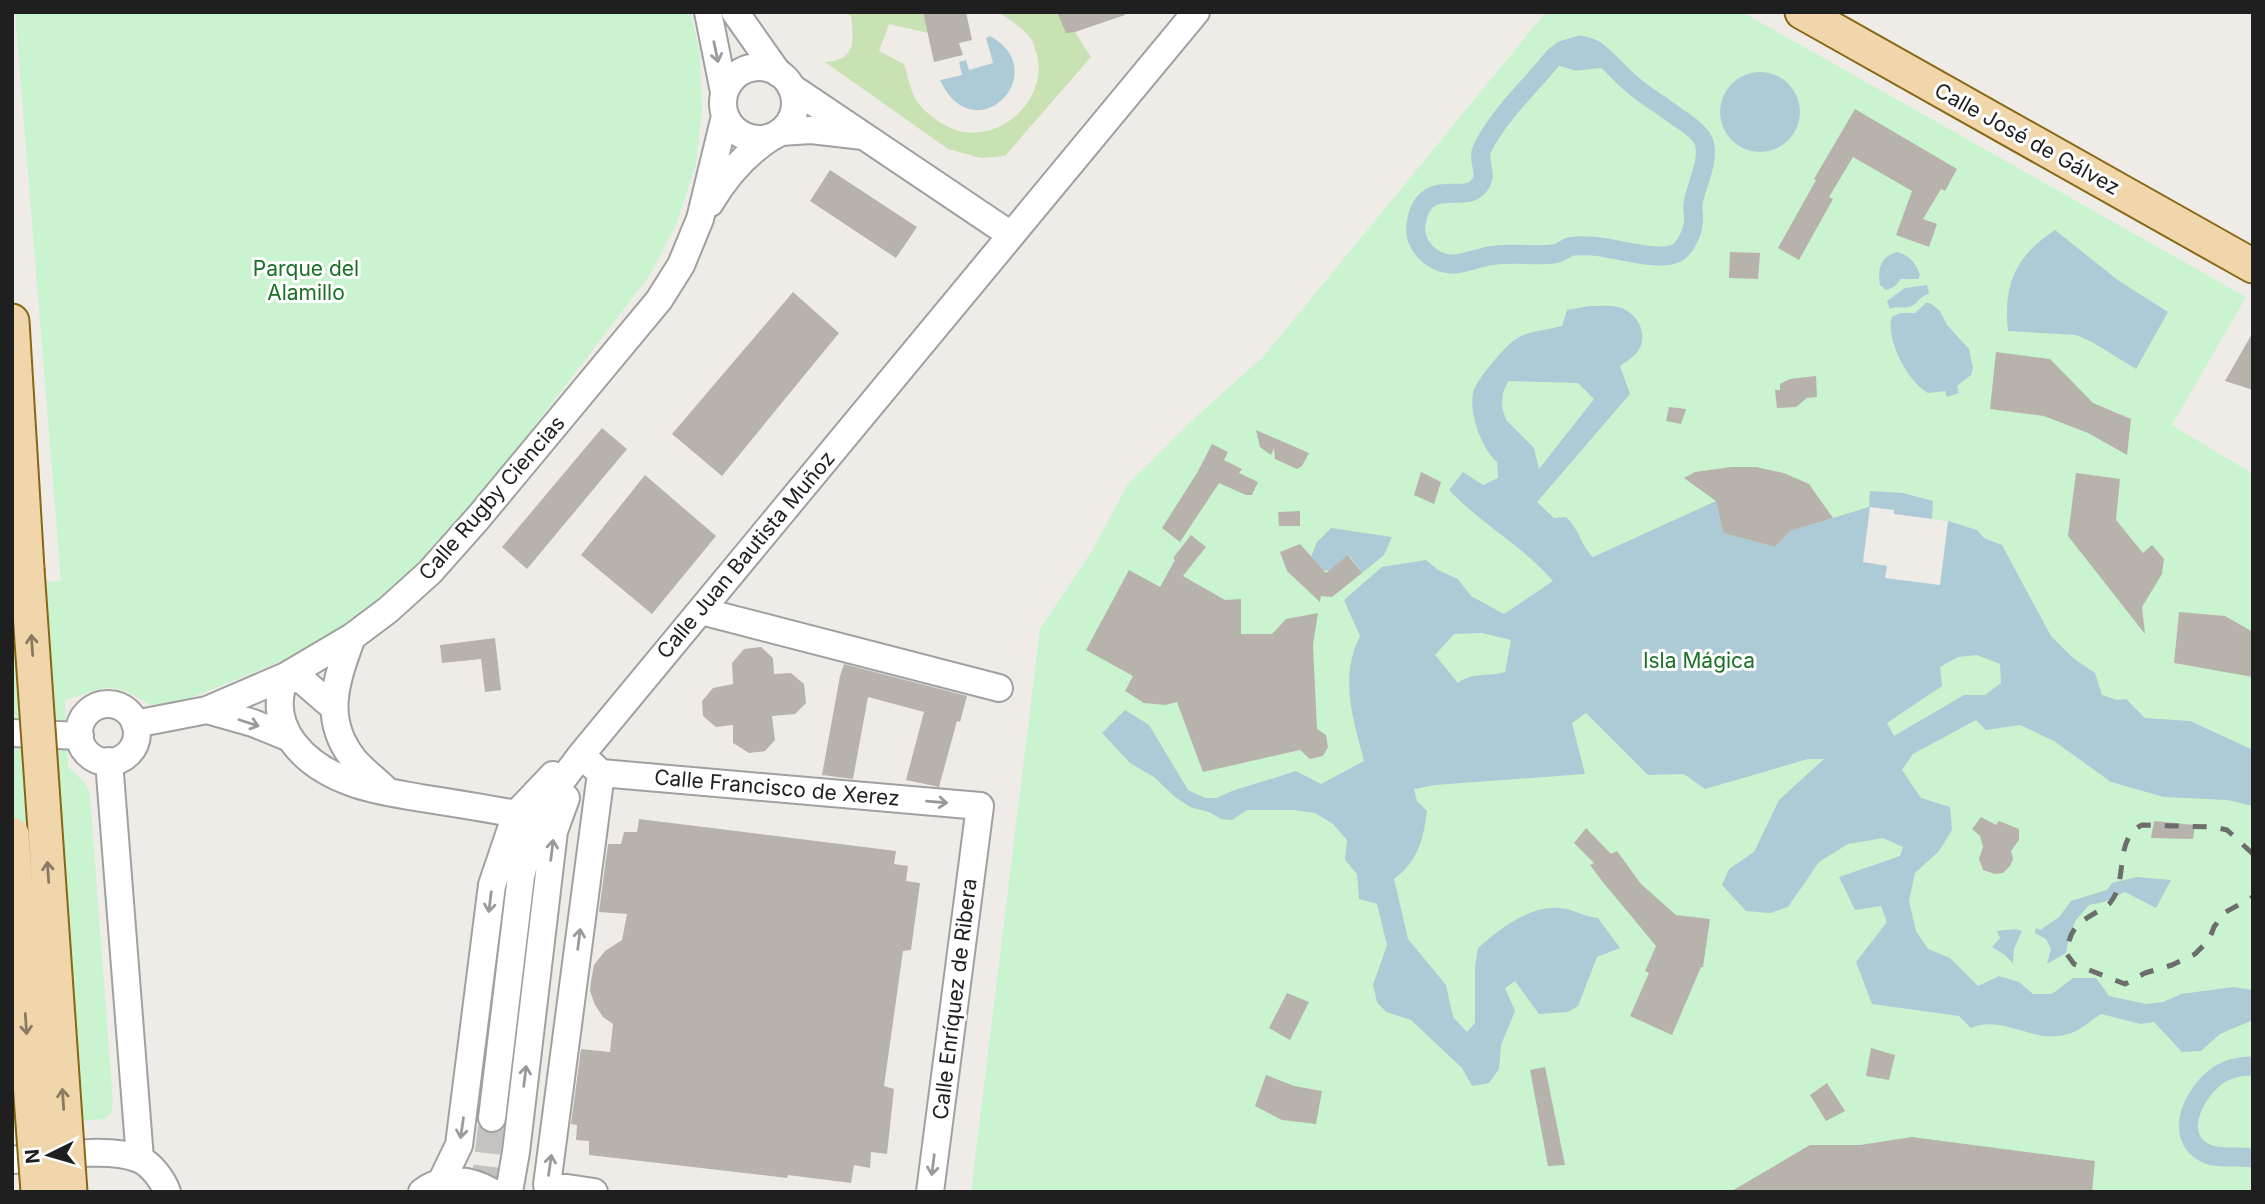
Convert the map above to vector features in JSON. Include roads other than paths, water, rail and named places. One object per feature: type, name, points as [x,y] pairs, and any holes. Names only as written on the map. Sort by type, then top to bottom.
[{"type":"main road","name":"Calle José de Gálvez","points":[[1802,12],[2253,267]]},
{"type":"main road","points":[[12,321],[70,1192]]},
{"type":"main road","points":[[12,834],[38,1192]]},
{"type":"street","points":[[708,12],[730,125],[738,133],[748,138],[811,130],[868,137]]},
{"type":"street","points":[[700,219],[722,183],[749,151],[788,125],[795,106],[785,80],[735,12]]},
{"type":"street","name":"Calle Juan Bautista Muñoz","points":[[509,1192],[554,831],[576,762],[1196,12]]},
{"type":"street","points":[[700,219],[725,104],[737,75],[747,69],[768,68],[1011,235]]},
{"type":"street","name":"Calle Rugby Ciencias","points":[[135,724],[207,710],[286,676],[352,637],[388,610],[430,572],[659,300],[681,265],[700,219]]},
{"type":"street","points":[[701,611],[999,688]]},
{"type":"street","points":[[207,710],[253,723],[317,756],[335,737],[337,680],[352,637]]},
{"type":"street","points":[[388,792],[355,760],[335,717],[303,681],[286,676],[279,696],[279,713],[284,730],[299,748],[327,771],[353,783],[388,792],[516,814]]},
{"type":"street","points":[[116,705],[124,709],[135,724],[137,733],[132,749],[118,760],[93,757],[82,745],[80,736],[83,718],[97,706],[116,705]]},
{"type":"street","points":[[12,733],[80,736]]},
{"type":"street","points":[[109,761],[140,1159]]},
{"type":"street","points":[[576,762],[601,772],[547,1185],[594,1192]]},
{"type":"street","points":[[432,1187],[459,1145],[492,885],[516,814],[550,776],[576,762]]},
{"type":"street","points":[[492,1118],[522,876],[537,824],[551,795],[576,762]]},
{"type":"street","name":"Calle Francisco de Xerez","points":[[601,772],[980,806]]},
{"type":"street","name":"Calle Enríquez de Ribera","points":[[930,1192],[980,806]]},
{"type":"street","points":[[12,1160],[110,1152],[140,1159],[151,1167],[171,1190]]},
{"type":"street","points":[[432,1187],[460,1180],[478,1184],[492,1192]]},
{"type":"water","points":[[990,36],[1008,51],[1015,68],[1012,85],[1002,99],[988,108],[972,110],[955,101],[940,80],[962,75],[959,62],[966,60],[969,70],[993,63],[986,38]]},
{"type":"water","points":[[1760,72],[1775,75],[1788,84],[1797,97],[1800,112],[1797,127],[1788,140],[1775,149],[1760,152],[1745,149],[1732,140],[1723,127],[1720,112],[1723,97],[1732,84],[1745,75]]},
{"type":"water","points":[[2055,230],[2119,281],[2168,312],[2136,369],[2076,335],[2008,331],[2008,299],[2015,272],[2030,250]]},
{"type":"water","points":[[1897,252],[1912,260],[1920,275],[1918,279],[1901,279],[1894,287],[1886,290],[1880,285],[1880,269],[1887,257]]},
{"type":"water","points":[[1927,285],[1929,294],[1914,304],[1890,309],[1887,301],[1905,288]]},
{"type":"water","points":[[1926,303],[1940,311],[1947,325],[1969,349],[1973,368],[1971,375],[1957,386],[1959,393],[1947,397],[1945,391],[1928,393],[1913,380],[1900,359],[1892,337],[1892,317],[1900,313],[1915,313]]},
{"type":"water","points":[[1589,306],[1615,306],[1630,313],[1642,331],[1641,344],[1636,353],[1620,366],[1630,394],[1537,502],[1554,518],[1566,517],[1593,557],[1716,501],[1723,533],[1775,547],[1790,531],[1869,507],[1870,491],[1903,493],[1933,501],[1932,519],[1977,530],[1984,538],[2002,545],[2051,636],[2073,658],[2095,673],[2102,695],[2117,700],[2126,699],[2145,718],[2190,721],[2253,750],[2253,806],[2227,800],[2164,797],[2111,782],[2054,741],[2020,725],[1986,730],[1976,720],[1913,754],[1902,770],[1921,798],[1950,807],[1952,830],[1939,851],[1915,873],[1909,901],[1916,931],[1928,949],[1950,958],[1978,986],[1999,976],[2019,982],[2033,994],[2052,994],[2073,978],[2096,978],[2109,996],[2146,1004],[2163,1002],[2181,994],[2233,987],[2253,990],[2253,1020],[2220,1034],[2201,1051],[2182,1052],[2154,1022],[2141,1024],[2101,1014],[2072,1033],[2044,1036],[1995,1025],[1971,1028],[1959,1016],[1872,1004],[1856,962],[1887,922],[1881,906],[1855,910],[1839,877],[1900,856],[1903,847],[1883,838],[1848,844],[1819,862],[1788,907],[1770,913],[1746,911],[1722,885],[1729,869],[1754,852],[1779,800],[1824,759],[1808,759],[1705,789],[1684,774],[1648,775],[1586,713],[1572,723],[1585,774],[1435,785],[1414,789],[1417,801],[1427,811],[1424,832],[1409,865],[1394,879],[1408,939],[1446,985],[1453,1017],[1467,1032],[1475,1023],[1475,967],[1478,948],[1516,920],[1548,908],[1569,910],[1598,918],[1620,948],[1597,957],[1578,1006],[1568,1012],[1539,1014],[1515,981],[1505,988],[1515,1011],[1501,1045],[1499,1069],[1489,1083],[1472,1086],[1462,1068],[1411,1020],[1386,1012],[1377,1002],[1373,985],[1387,945],[1377,904],[1359,899],[1357,874],[1345,860],[1347,840],[1333,824],[1315,813],[1293,810],[1247,810],[1232,820],[1221,819],[1209,812],[1190,807],[1154,777],[1130,763],[1102,733],[1125,710],[1149,725],[1188,790],[1205,798],[1217,798],[1296,771],[1321,784],[1364,761],[1352,714],[1349,683],[1350,667],[1360,636],[1344,600],[1382,567],[1426,560],[1438,570],[1458,579],[1471,596],[1504,614],[1553,581],[1529,557],[1449,490],[1463,472],[1483,485],[1498,478],[1497,462],[1486,449],[1473,411],[1473,393],[1479,380],[1516,339],[1532,332],[1562,326],[1567,310]],"holes":[[[1508,381],[1578,383],[1594,399],[1539,469],[1534,448],[1506,420],[1502,407],[1503,393]],[[1482,633],[1511,640],[1505,672],[1475,676],[1458,683],[1435,655],[1454,634]],[[1977,655],[2000,664],[2001,683],[1985,695],[1964,695],[1894,736],[1887,723],[1942,686],[1940,667],[1958,657]]]},
{"type":"water","points":[[1331,528],[1392,537],[1384,555],[1362,573],[1349,555],[1329,571],[1323,570],[1311,557],[1317,542]]},
{"type":"water","points":[[2137,877],[2171,880],[2156,908],[2125,892],[2104,902],[2089,905],[2076,920],[2066,953],[2047,964],[2051,949],[2046,939],[2035,933],[2036,928],[2040,930],[2059,917],[2071,901],[2107,890],[2112,883]]},
{"type":"water","points":[[1997,931],[2022,931],[2014,949],[2013,963],[2020,971],[2005,955],[1992,947],[2000,938]]},
{"type":"waterway","points":[[1580,45],[1595,50],[1634,86],[1688,124],[1702,138],[1705,150],[1704,165],[1693,204],[1694,220],[1686,244],[1678,252],[1660,256],[1579,246],[1554,254],[1496,255],[1455,264],[1432,258],[1421,247],[1416,232],[1420,209],[1435,195],[1471,192],[1477,188],[1483,178],[1482,149],[1497,124],[1554,57],[1563,50],[1580,45]]},
{"type":"waterway","points":[[1556,55],[1577,61],[1603,58]]},
{"type":"waterway","points":[[2253,1066],[2226,1071],[2216,1077],[2198,1097],[2189,1122],[2189,1134],[2194,1144],[2205,1153],[2253,1158]]},
{"type":"tunnel","points":[[483,1192],[492,1118]]},
{"type":"railway","points":[[2253,854],[2227,830],[2214,827],[2142,825],[2133,831],[2127,840],[2116,894],[2109,904],[2076,928],[2066,953],[2074,964],[2125,984],[2145,973],[2172,965],[2195,954],[2209,940],[2224,913],[2253,897]]},
{"type":"park label","name":"Parque del Alamillo","points":[[306,281]]},
{"type":"park label","name":"Isla Mágica","points":[[1699,661]]}]
